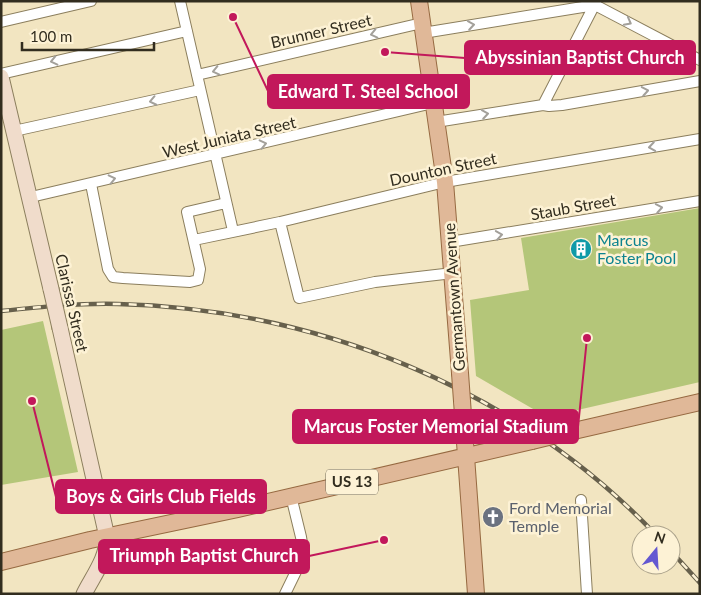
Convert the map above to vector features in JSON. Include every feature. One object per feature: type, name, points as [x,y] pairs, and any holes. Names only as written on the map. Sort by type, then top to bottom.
[{"type":"main road","name":"Germantown Avenue","points":[[419,1],[445,182],[476,594]]},
{"type":"main road","name":"Clarissa Street","points":[[1,75],[52,289],[107,537]]},
{"type":"main road","name":"US 13","points":[[1,562],[700,402]]},
{"type":"main road","points":[[84,594],[104,555],[107,537]]},
{"type":"street","points":[[1,22],[91,1]]},
{"type":"street","points":[[180,1],[233,231]]},
{"type":"street","points":[[543,105],[596,3],[700,60]]},
{"type":"street","name":"Brunner Street","points":[[197,75],[422,28],[596,3]]},
{"type":"street","points":[[1,75],[187,31]]},
{"type":"street","points":[[436,122],[543,105],[562,105],[700,81]]},
{"type":"street","points":[[14,131],[200,90]]},
{"type":"street","name":"West Juniata Street","points":[[31,198],[434,104]]},
{"type":"street","name":"Dounton Street","points":[[194,240],[280,222],[445,182],[700,139]]},
{"type":"street","points":[[91,184],[108,269],[112,277],[190,282],[198,280],[200,269],[188,212],[226,203]]},
{"type":"street","name":"Staub Street","points":[[450,242],[700,201]]},
{"type":"street","points":[[280,222],[299,298],[375,282],[453,273]]},
{"type":"street","points":[[285,594],[304,555],[291,496]]},
{"type":"street","points":[[581,500],[588,594]]},
{"type":"green space","points":[[700,208],[700,382],[547,417],[476,376],[470,300],[529,290],[521,238]]},
{"type":"green space","points":[[43,321],[78,472],[1,485],[1,330]]},
{"type":"railway","points":[[1,311],[103,304],[193,309],[267,322],[339,341],[410,367],[478,399],[542,438],[601,483],[645,525]]},
{"type":"railway","points":[[681,562],[700,583]]},
{"type":"place","name":"Edward T. Steel School","points":[[233,17]]},
{"type":"place","name":"Abyssinian Baptist Church","points":[[385,52]]},
{"type":"place","name":"Marcus Foster Pool","points":[[581,249]]},
{"type":"place","name":"Marcus Foster Memorial Stadium","points":[[587,338]]},
{"type":"place","name":"Boys & Girls Club Fields","points":[[32,401]]},
{"type":"place","name":"Ford Memorial Temple","points":[[493,517]]},
{"type":"place","name":"Triumph Baptist Church","points":[[384,540]]}]
